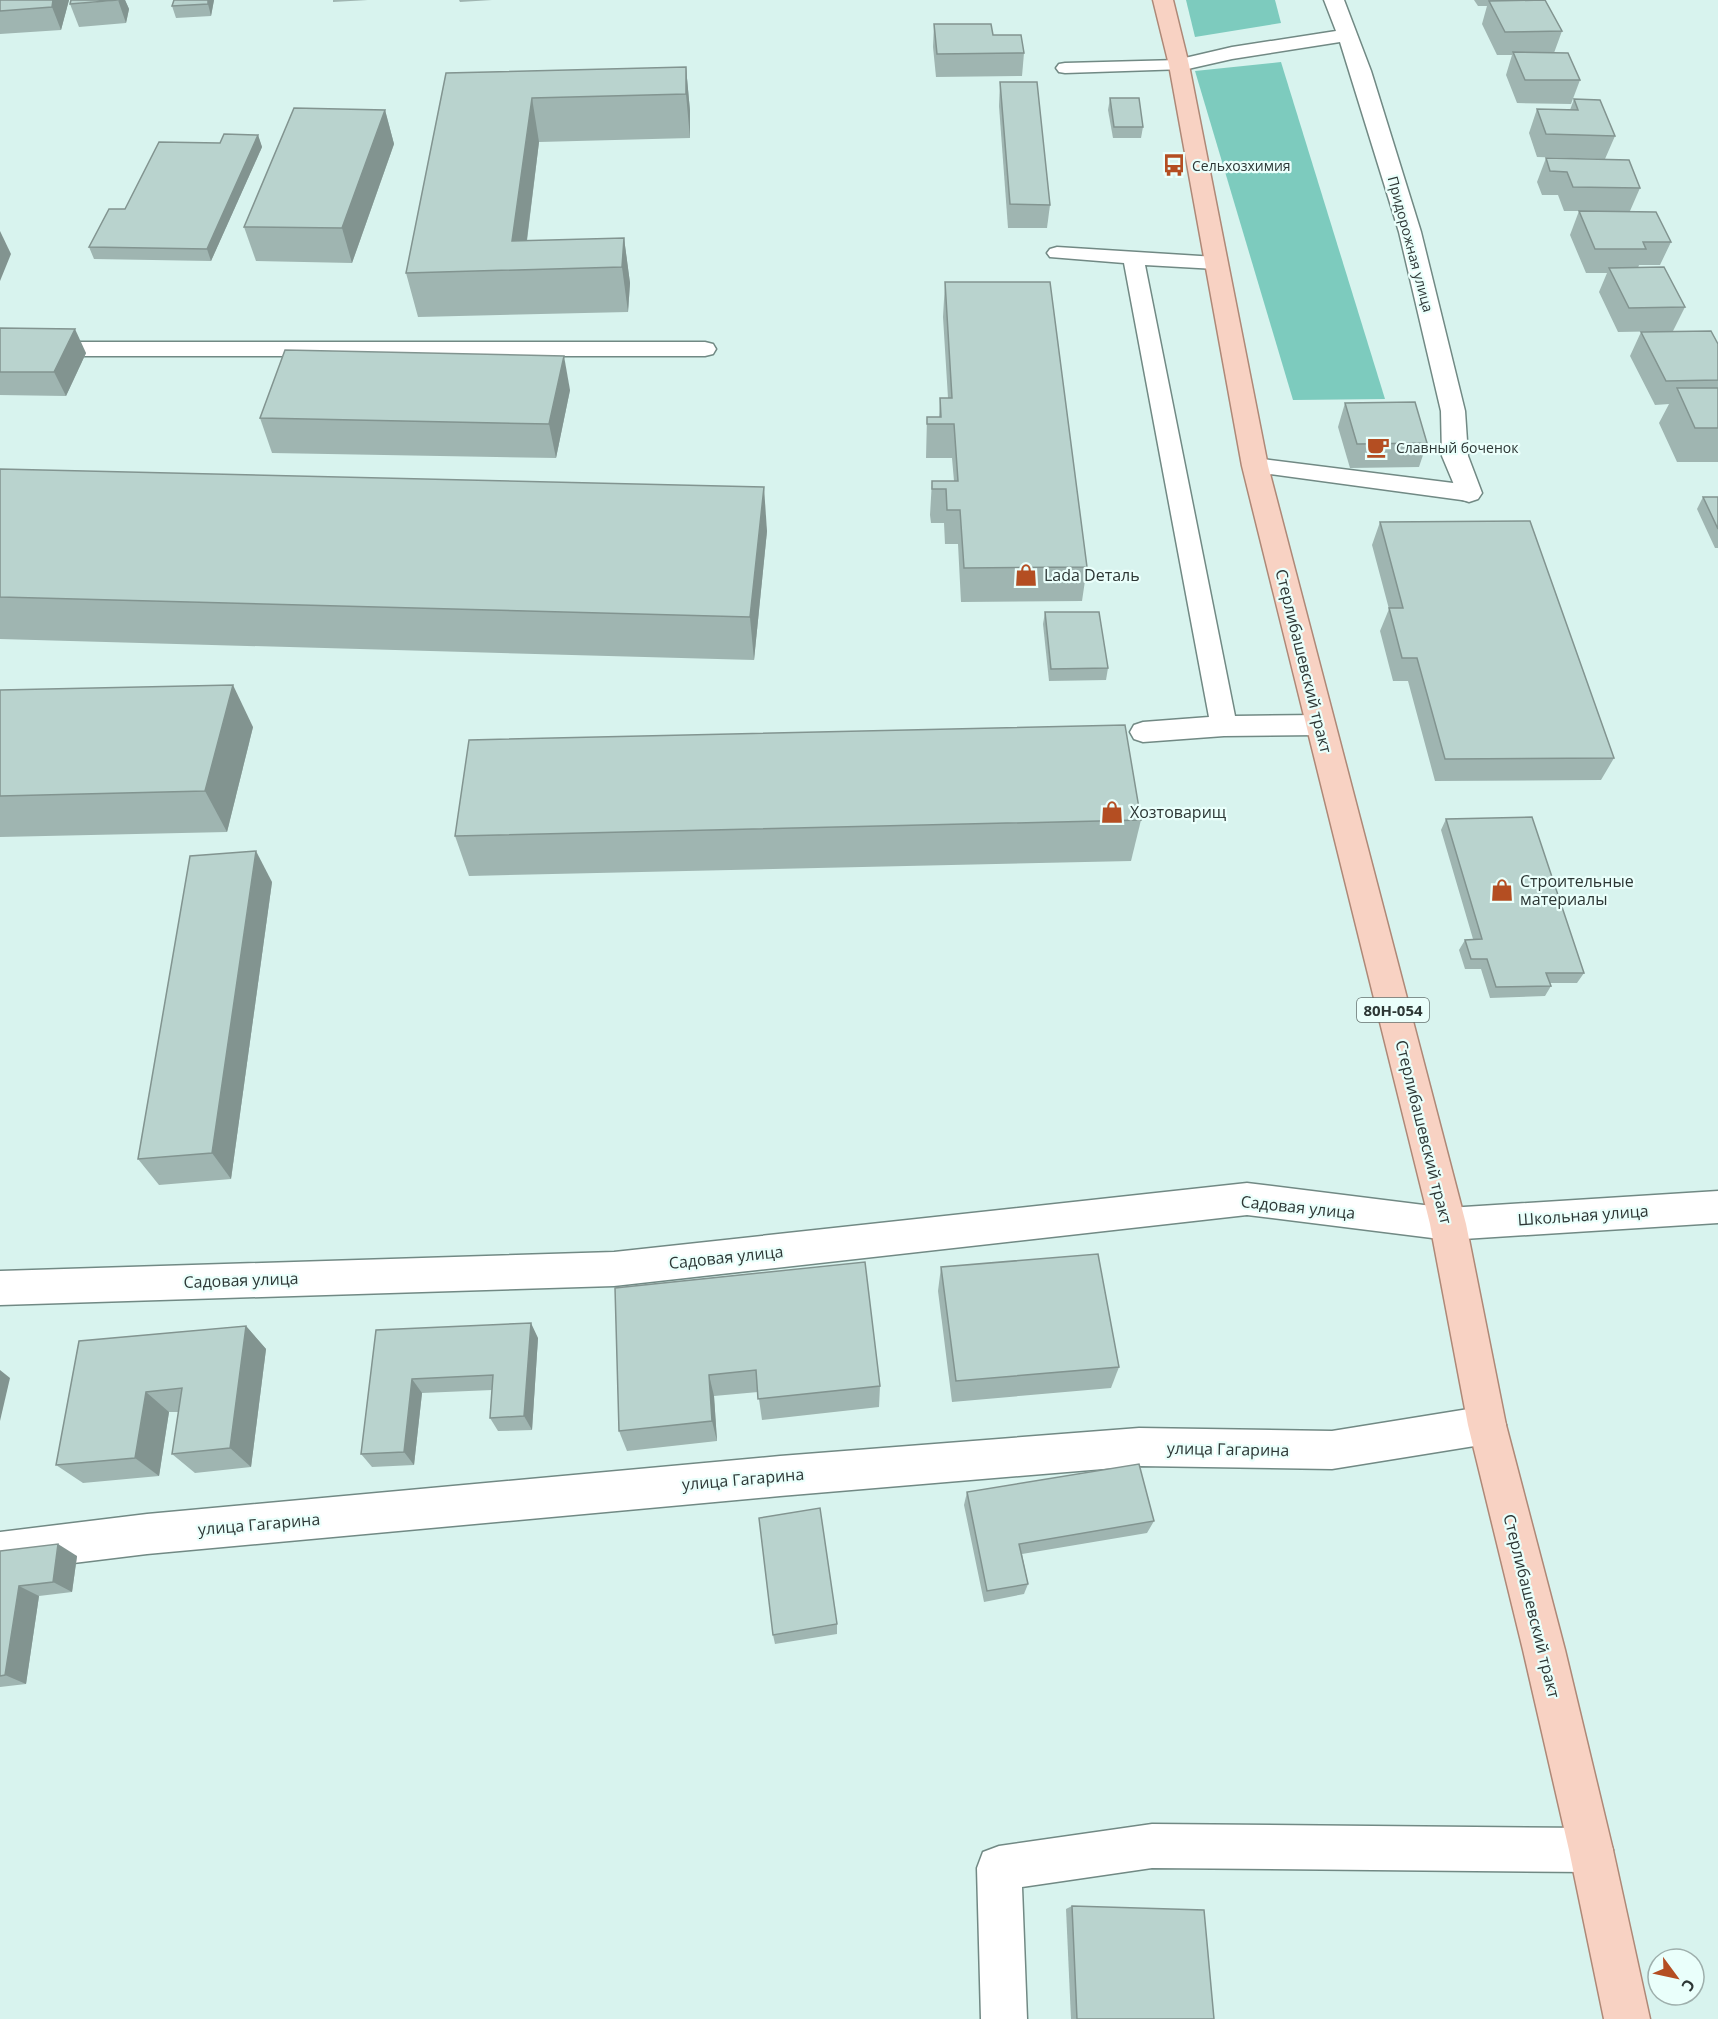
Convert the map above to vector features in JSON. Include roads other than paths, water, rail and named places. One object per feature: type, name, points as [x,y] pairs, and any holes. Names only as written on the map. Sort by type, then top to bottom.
[{"type":"main road","name":"Стерлибашевский тракт","points":[[1163,0],[1179,65],[1255,466],[1319,725],[1448,1224],[1486,1425],[1544,1650],[1591,1850],[1627,2019]]},
{"type":"street","name":"Придорожная улица","points":[[1334,0],[1361,71],[1410,232],[1453,411],[1455,456],[1469,493]]},
{"type":"street","points":[[1179,65],[1232,53],[1346,35]]},
{"type":"street","name":"Садовая улица","points":[[0,1288],[614,1269],[1247,1199],[1448,1224]]},
{"type":"street","name":"Школьная улица","points":[[1448,1224],[1718,1207]]},
{"type":"street","name":"улица Гагарина","points":[[0,1552],[147,1534],[315,1518],[780,1476],[1139,1447],[1332,1450],[1486,1425]]},
{"type":"street","points":[[1004,2019],[999,1868],[1152,1846],[1591,1850]]},
{"type":"lane","points":[[1065,68],[1179,65]]},
{"type":"lane","points":[[1057,253],[1216,263]]},
{"type":"lane","points":[[1133,258],[1224,726]]},
{"type":"lane","points":[[0,349],[705,349]]},
{"type":"lane","points":[[1255,466],[1469,493]]},
{"type":"lane","points":[[1143,732],[1224,726],[1319,725]]},
{"type":"place","name":"Сельхозхимия","points":[[1174,165]]},
{"type":"place","name":"Славный боченок","points":[[1378,447]]},
{"type":"place","name":"Lada Dеталь","points":[[1026,575]]},
{"type":"place","name":"Хозтоварищ","points":[[1112,812]]},
{"type":"place","name":"Строительные материалы","points":[[1502,890]]}]
